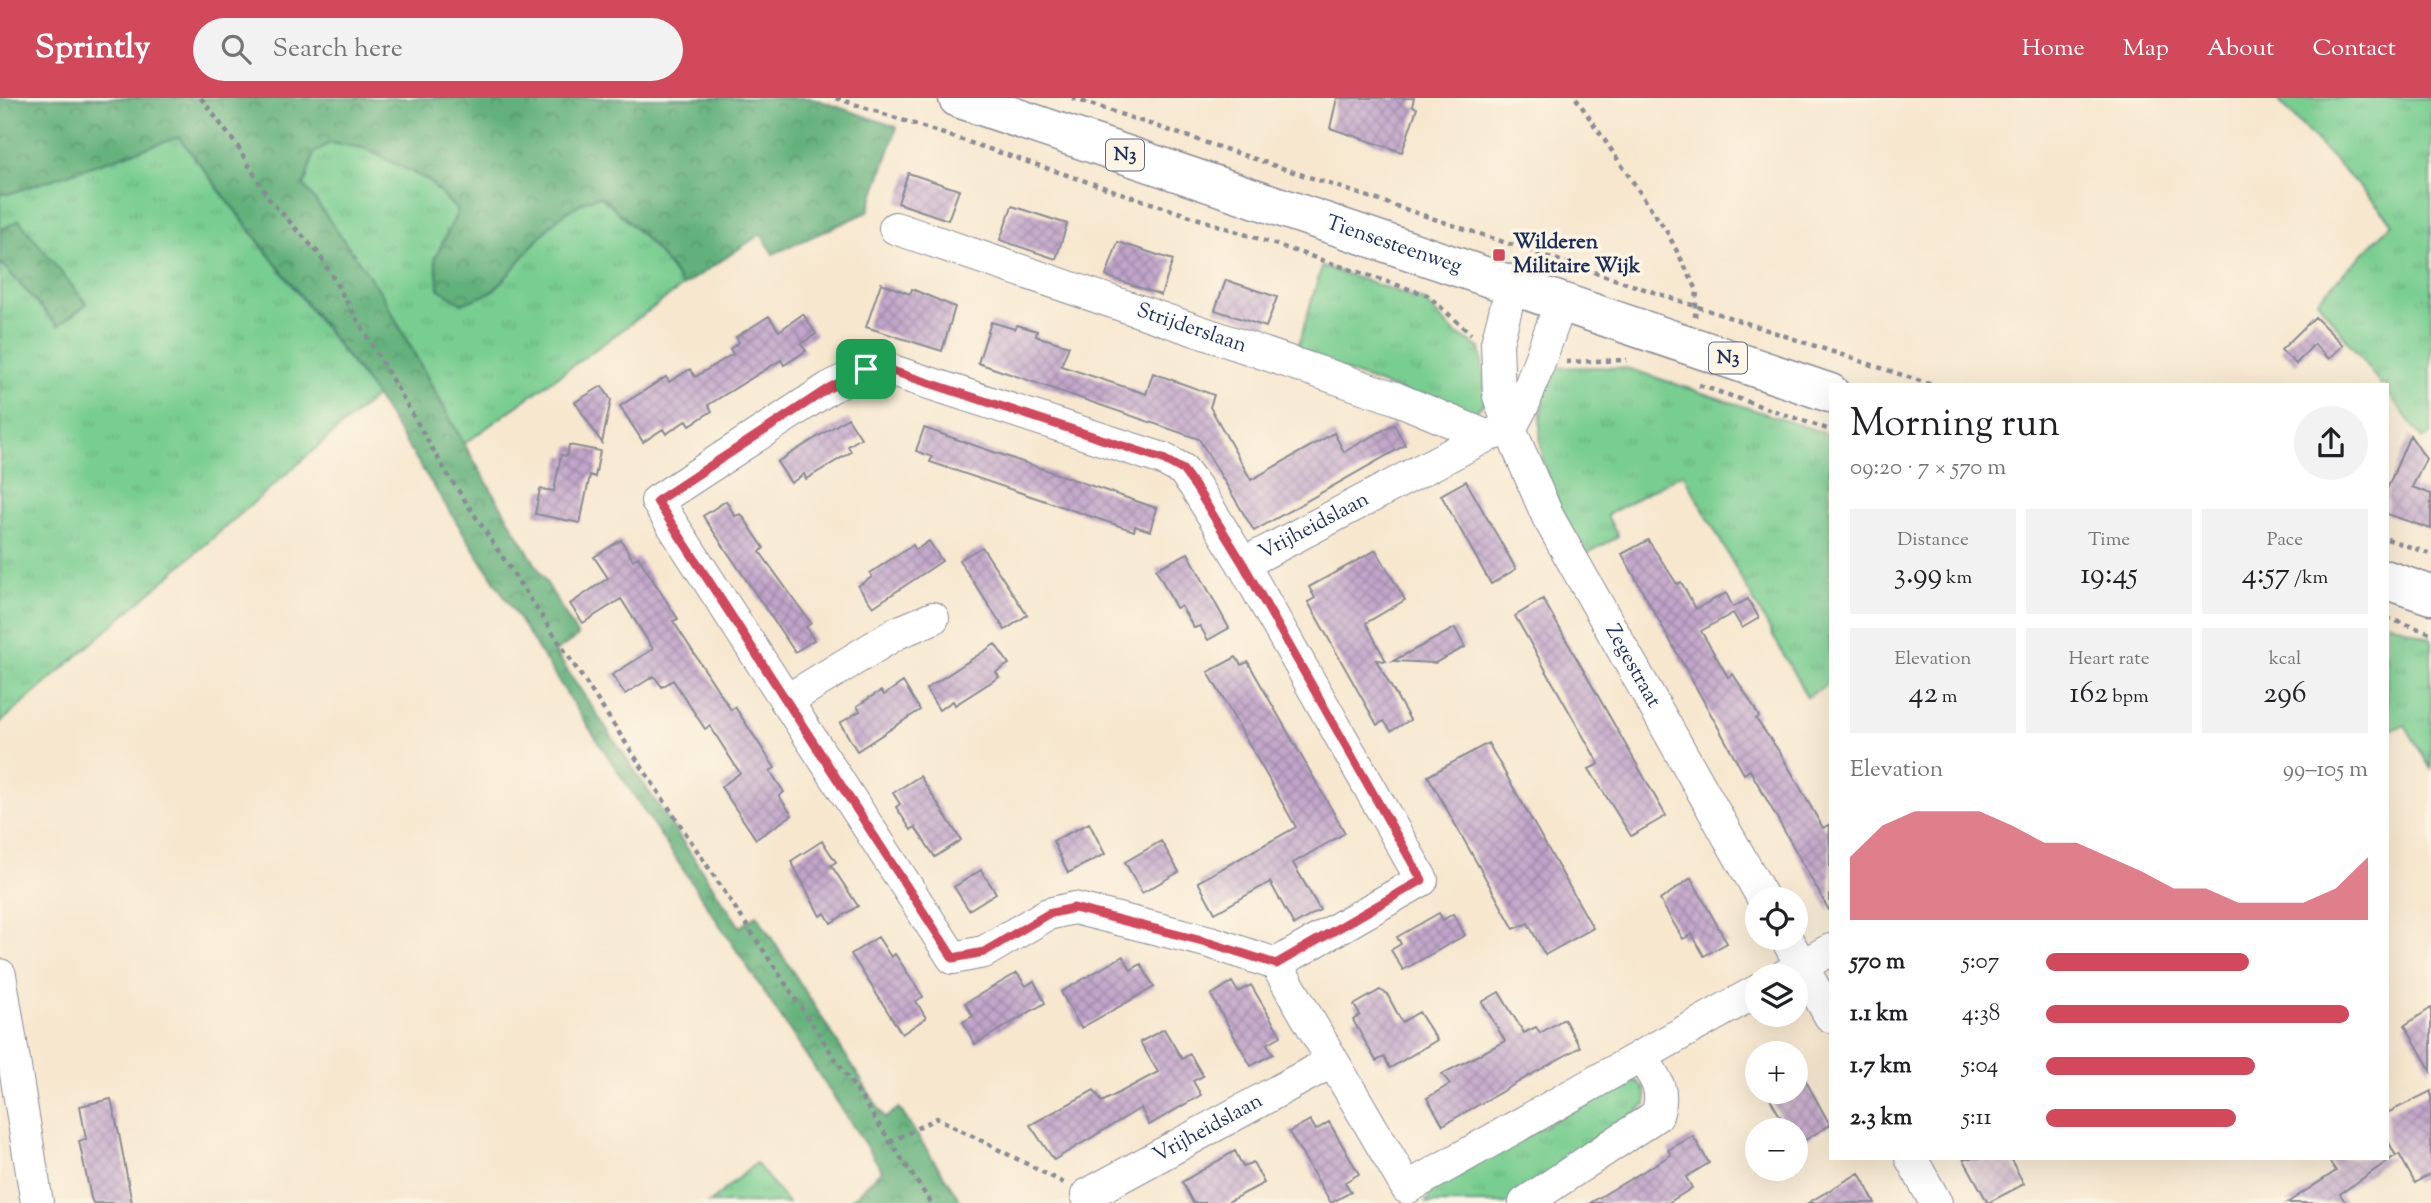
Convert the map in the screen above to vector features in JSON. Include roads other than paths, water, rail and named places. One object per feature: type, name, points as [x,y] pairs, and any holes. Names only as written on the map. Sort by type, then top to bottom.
[{"type":"main road","name":"Tiensesteenweg","points":[[958,98],[1829,393]]},
{"type":"main road","points":[[2389,581],[2431,595]]},
{"type":"street","name":"Strijderslaan","points":[[895,228],[1498,432]]},
{"type":"street","name":"Zegestraat","points":[[1512,285],[1496,342],[1498,432],[1758,887]]},
{"type":"street","points":[[1498,432],[1524,403],[1561,302]]},
{"type":"street","points":[[1243,564],[1183,470],[1163,459],[886,369],[866,369],[829,388],[657,501],[953,958],[984,952],[1048,914],[1074,908],[1199,939],[1276,964],[1411,1196],[1641,1056],[1745,998]]},
{"type":"street","name":"Vrijheidslaan","points":[[1276,964],[1422,880],[1243,564],[1498,432]]},
{"type":"street","points":[[786,701],[897,633],[933,618]]},
{"type":"street","points":[[1805,964],[1829,951]]},
{"type":"street","points":[[0,975],[37,1203]]},
{"type":"street","points":[[1808,989],[1829,1015]]},
{"type":"street","points":[[1525,1203],[1657,1115],[1662,1100],[1660,1090],[1641,1056]]},
{"type":"street","name":"Vrijheidslaan","points":[[1087,1195],[1331,1062]]},
{"type":"street","points":[[1912,1160],[1936,1203]]},
{"type":"place","name":"Wilderen Militaire Wijk","points":[[1499,255]]}]
